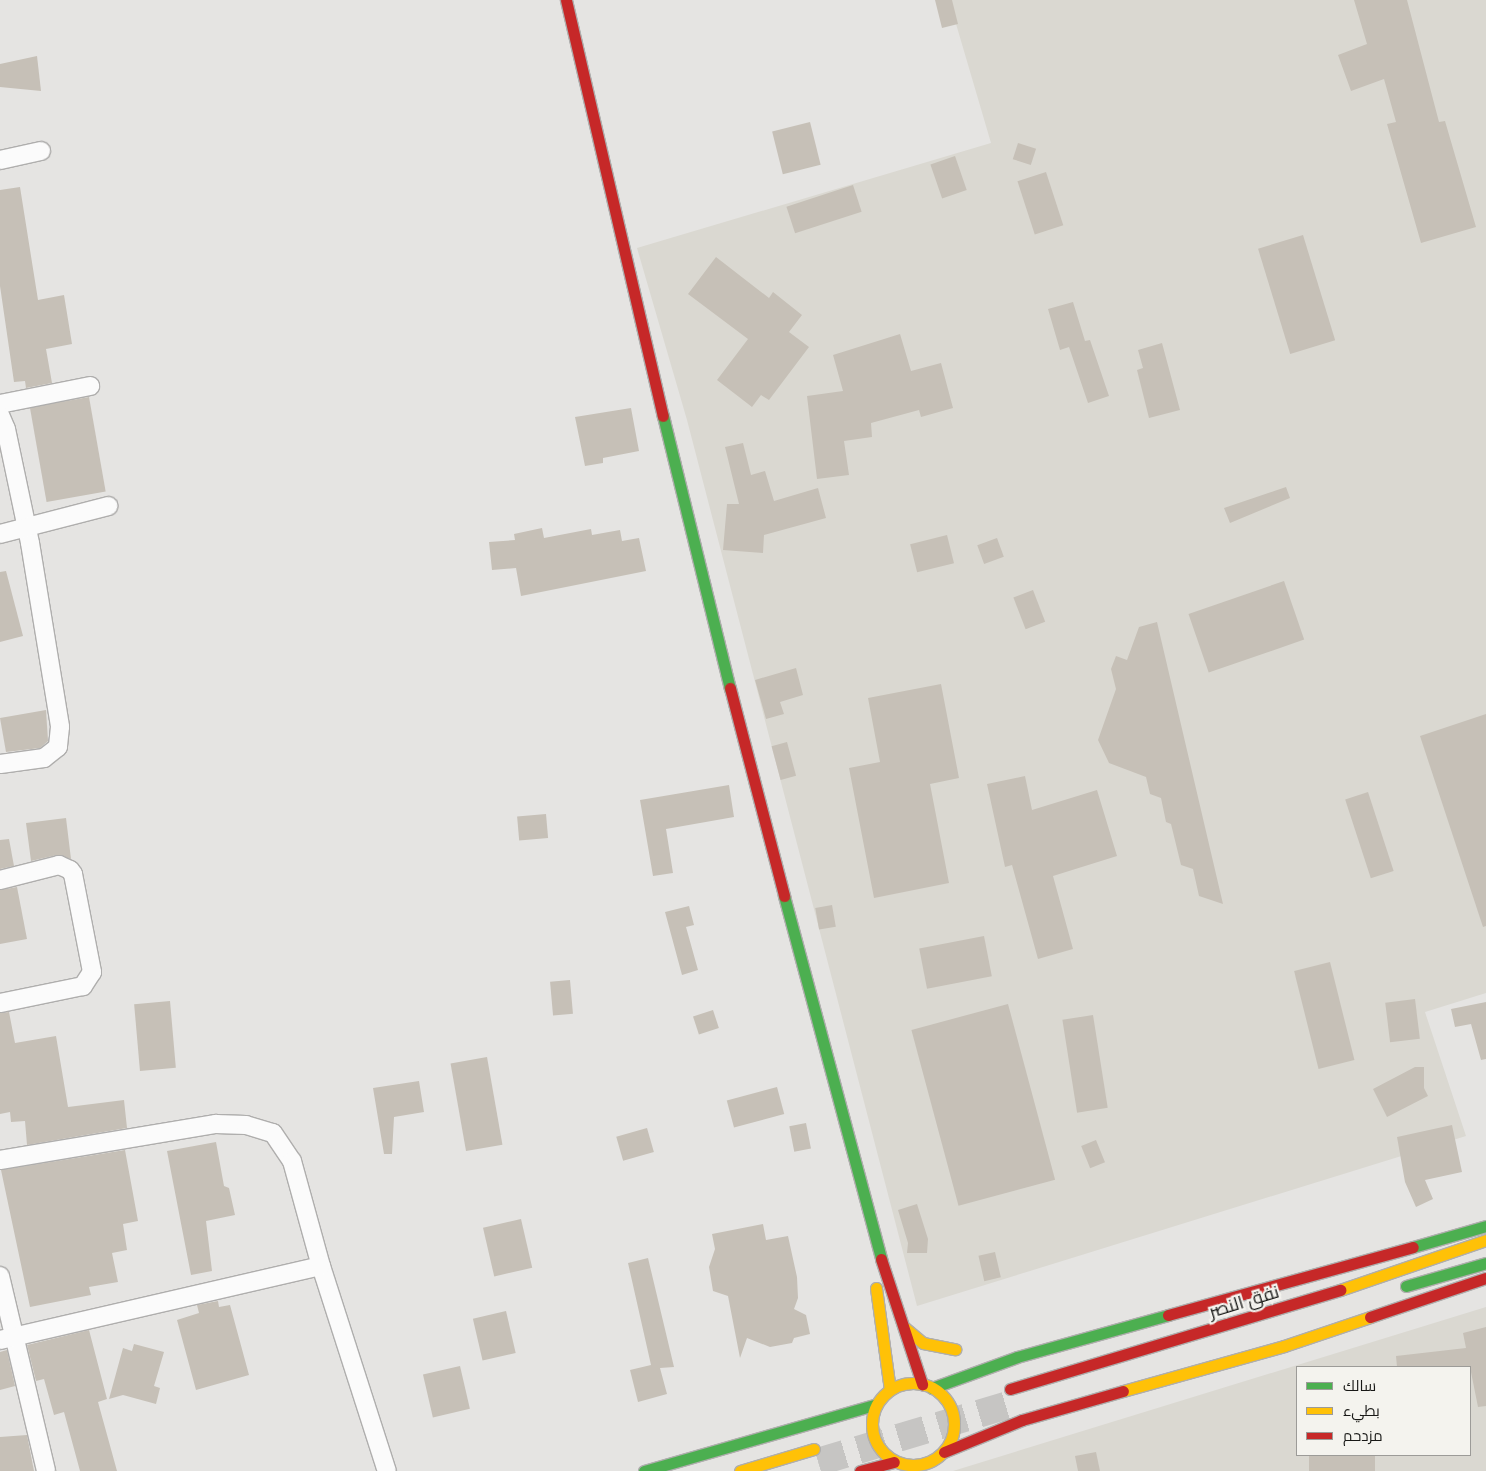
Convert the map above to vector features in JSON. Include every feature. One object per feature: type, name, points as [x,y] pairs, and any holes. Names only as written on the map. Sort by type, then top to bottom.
[{"type":"main road","points":[[566,0],[619,238],[722,659],[854,1161],[889,1287],[927,1386],[941,1394],[952,1412],[953,1433],[941,1455],[938,1471]]},
{"type":"main road","points":[[854,1161],[883,1325],[890,1390]]},
{"type":"main road","points":[[899,1466],[876,1443],[872,1416],[877,1404],[890,1390],[905,1384],[927,1386],[1017,1357],[1486,1226]]},
{"type":"main road","name":"نفق النصر","points":[[1010,1388],[1307,1301],[1486,1240]]},
{"type":"main road","points":[[1392,1291],[1486,1263]]},
{"type":"main road","points":[[860,1471],[920,1465],[1022,1420],[1284,1346],[1486,1278]]},
{"type":"main road","points":[[905,1328],[931,1346],[955,1349]]},
{"type":"main road","points":[[644,1471],[877,1404]]},
{"type":"main road","points":[[740,1471],[814,1449]]},
{"type":"street","points":[[0,160],[40,151]]},
{"type":"street","points":[[0,404],[90,386]]},
{"type":"street","points":[[0,415],[6,430],[26,527],[60,738],[58,747],[44,758],[0,764]]},
{"type":"street","points":[[0,534],[108,506]]},
{"type":"street","points":[[0,880],[59,865],[70,870],[92,966],[91,977],[83,986],[0,1003]]},
{"type":"street","points":[[0,1160],[216,1124],[246,1125],[273,1133],[292,1161],[321,1266],[387,1471]]},
{"type":"street","points":[[6,1339],[321,1266]]},
{"type":"street","points":[[0,1276],[6,1339],[46,1471]]},
{"type":"shaded area","points":[[949,0],[1486,0],[1486,993],[1425,1012],[1466,1136],[917,1306],[687,420],[637,248],[991,143]]},
{"type":"shaded area","points":[[1486,1307],[1486,1471],[953,1471]]},
{"type":"building","points":[[935,0],[952,0],[958,24],[942,28]]},
{"type":"building","points":[[1354,0],[1407,0],[1439,122],[1445,121],[1476,227],[1421,243],[1387,124],[1396,122],[1384,79],[1351,91],[1338,55],[1367,44]]},
{"type":"building","points":[[37,56],[41,91],[0,87],[0,64]]},
{"type":"building","points":[[810,122],[821,165],[783,174],[772,131]]},
{"type":"building","points":[[1018,143],[1036,149],[1031,165],[1013,159]]},
{"type":"building","points":[[955,156],[967,190],[942,199],[930,164]]},
{"type":"building","points":[[1046,172],[1063,225],[1035,235],[1017,181]]},
{"type":"building","points":[[853,185],[862,212],[795,233],[786,207]]},
{"type":"building","points":[[20,187],[38,300],[64,295],[72,344],[46,349],[52,383],[26,388],[25,381],[14,382],[0,286],[0,190]]},
{"type":"building","points":[[1303,235],[1335,340],[1290,354],[1258,249]]},
{"type":"building","points":[[716,257],[769,298],[773,292],[802,315],[789,332],[809,347],[769,400],[761,395],[752,407],[717,380],[748,339],[688,294]]},
{"type":"building","points":[[1073,302],[1085,341],[1090,340],[1109,396],[1088,403],[1069,347],[1060,350],[1048,309]]},
{"type":"building","points":[[900,334],[911,371],[941,363],[953,408],[921,417],[919,410],[871,423],[872,437],[844,441],[849,475],[817,479],[807,396],[843,391],[833,355]]},
{"type":"building","points":[[1162,343],[1180,410],[1149,418],[1137,370],[1143,368],[1138,350]]},
{"type":"building","points":[[89,397],[106,492],[47,502],[30,407]]},
{"type":"building","points":[[631,408],[639,451],[603,458],[603,463],[585,466],[575,417]]},
{"type":"building","points":[[743,443],[751,475],[765,471],[774,501],[818,488],[826,518],[764,535],[763,553],[723,550],[727,504],[739,504],[725,447]]},
{"type":"building","points":[[1286,487],[1290,498],[1230,523],[1224,508]]},
{"type":"building","points":[[542,528],[544,538],[591,529],[592,535],[620,530],[622,541],[639,538],[646,571],[521,596],[516,568],[492,570],[489,542],[515,540],[514,534]]},
{"type":"building","points":[[947,535],[954,563],[917,572],[910,544]]},
{"type":"building","points":[[997,538],[1004,557],[984,564],[977,545]]},
{"type":"building","points":[[6,571],[23,636],[0,642],[0,572]]},
{"type":"building","points":[[1284,581],[1304,640],[1209,673],[1189,614]]},
{"type":"building","points":[[1033,590],[1045,622],[1026,629],[1013,598]]},
{"type":"building","points":[[1157,622],[1223,904],[1199,896],[1193,869],[1181,865],[1171,824],[1166,822],[1161,798],[1150,794],[1146,777],[1109,763],[1098,740],[1116,689],[1111,669],[1116,656],[1127,660],[1139,627]]},
{"type":"building","points":[[796,668],[803,695],[780,702],[784,714],[766,719],[755,680]]},
{"type":"building","points":[[941,684],[959,778],[930,784],[949,883],[874,898],[849,768],[880,762],[868,698]]},
{"type":"building","points":[[46,710],[48,741],[40,748],[6,752],[0,718]]},
{"type":"building","points":[[1486,714],[1486,926],[1483,927],[1420,736]]},
{"type":"building","points":[[787,742],[796,776],[781,780],[772,746]]},
{"type":"building","points":[[1025,776],[1032,810],[1097,790],[1117,856],[1053,876],[1073,949],[1038,959],[1012,865],[1005,867],[987,784]]},
{"type":"building","points":[[729,785],[734,817],[666,829],[673,873],[653,876],[640,800]]},
{"type":"building","points":[[1368,792],[1394,871],[1371,878],[1345,799]]},
{"type":"building","points":[[546,814],[548,838],[519,840],[517,817]]},
{"type":"building","points":[[66,818],[71,859],[57,855],[31,861],[26,823]]},
{"type":"building","points":[[9,839],[14,866],[0,869],[0,840]]},
{"type":"building","points":[[17,887],[27,939],[0,944],[0,890]]},
{"type":"building","points":[[832,905],[836,927],[819,930],[815,908]]},
{"type":"building","points":[[689,906],[694,925],[686,927],[698,970],[682,975],[665,912]]},
{"type":"building","points":[[984,936],[992,976],[927,989],[919,949]]},
{"type":"building","points":[[1330,962],[1354,1060],[1319,1069],[1294,971]]},
{"type":"building","points":[[570,980],[573,1014],[553,1016],[550,982]]},
{"type":"building","points":[[1415,999],[1420,1039],[1390,1042],[1385,1003]]},
{"type":"building","points":[[170,1001],[176,1068],[140,1071],[134,1004]]},
{"type":"building","points":[[1486,1002],[1486,1059],[1481,1060],[1471,1024],[1455,1027],[1451,1009]]},
{"type":"building","points":[[1008,1004],[1055,1180],[959,1206],[911,1030]]},
{"type":"building","points":[[713,1010],[719,1028],[699,1035],[693,1016]]},
{"type":"building","points":[[9,1012],[15,1043],[56,1036],[68,1107],[124,1100],[127,1128],[27,1145],[25,1121],[11,1122],[10,1112],[0,1114],[0,1013]]},
{"type":"building","points":[[1093,1015],[1108,1108],[1077,1113],[1062,1020]]},
{"type":"building","points":[[487,1057],[502,1145],[466,1151],[451,1063]]},
{"type":"building","points":[[1415,1067],[1424,1067],[1424,1088],[1428,1096],[1387,1117],[1373,1089]]},
{"type":"building","points":[[419,1081],[424,1112],[394,1117],[392,1154],[384,1154],[373,1088]]},
{"type":"building","points":[[777,1087],[784,1114],[734,1128],[727,1100]]},
{"type":"building","points":[[806,1123],[811,1149],[794,1152],[789,1126]]},
{"type":"building","points":[[1452,1125],[1462,1172],[1425,1180],[1433,1199],[1416,1207],[1405,1182],[1397,1137]]},
{"type":"building","points":[[647,1128],[654,1152],[623,1161],[616,1137]]},
{"type":"building","points":[[1096,1140],[1105,1162],[1090,1168],[1081,1146]]},
{"type":"building","points":[[216,1142],[224,1186],[229,1188],[235,1215],[206,1221],[212,1271],[191,1275],[167,1151]]},
{"type":"building","points":[[125,1150],[138,1221],[123,1224],[127,1250],[112,1253],[118,1282],[89,1287],[91,1295],[30,1307],[1,1170]]},
{"type":"building","points":[[917,1204],[928,1239],[927,1253],[907,1253],[908,1243],[898,1210]]},
{"type":"building","points":[[521,1219],[532,1268],[494,1276],[483,1228]]},
{"type":"building","points":[[763,1224],[766,1240],[788,1236],[797,1277],[798,1298],[794,1309],[806,1315],[810,1334],[794,1338],[792,1343],[770,1347],[747,1338],[740,1358],[728,1296],[713,1291],[709,1267],[715,1249],[712,1234]]},
{"type":"building","points":[[995,1252],[1001,1277],[984,1281],[978,1256]]},
{"type":"building","points":[[648,1258],[674,1367],[660,1368],[667,1394],[638,1402],[630,1370],[651,1365],[628,1263]]},
{"type":"building","points":[[218,1301],[219,1307],[230,1305],[249,1375],[196,1390],[177,1320],[199,1313],[197,1305]]},
{"type":"building","points":[[506,1311],[516,1353],[483,1361],[473,1319]]},
{"type":"building","points":[[1486,1327],[1486,1406],[1478,1407],[1471,1366],[1397,1366],[1396,1356],[1466,1348],[1463,1333]]},
{"type":"building","points":[[89,1330],[107,1399],[98,1402],[117,1471],[80,1471],[64,1412],[54,1415],[44,1379],[36,1381],[27,1345]]},
{"type":"building","points":[[134,1344],[164,1352],[154,1386],[160,1388],[156,1404],[123,1395],[109,1399],[123,1348],[132,1351]]},
{"type":"building","points":[[7,1350],[15,1386],[0,1390],[0,1352]]},
{"type":"building","points":[[460,1366],[470,1409],[433,1417],[423,1375]]},
{"type":"building","points":[[27,1435],[34,1471],[0,1471],[0,1437]]},
{"type":"building","points":[[1096,1452],[1100,1471],[1078,1471],[1075,1456]]},
{"type":"building","points":[[1309,1456],[1375,1456],[1375,1471],[1309,1471]]},
{"type":"tunnel","points":[[818,1462],[1015,1403]]},
{"type":"traffic: fast","points":[[663,416],[730,688]]},
{"type":"traffic: fast","points":[[784,896],[881,1259]]},
{"type":"traffic: fast","points":[[1413,1247],[1486,1226]]},
{"type":"traffic: fast","points":[[1406,1286],[1486,1263]]},
{"type":"traffic: fast","points":[[932,1388],[1017,1357],[1168,1315]]},
{"type":"traffic: fast","points":[[644,1471],[877,1404]]},
{"type":"traffic: slow","points":[[1340,1290],[1486,1240]]},
{"type":"traffic: slow","points":[[876,1288],[890,1390]]},
{"type":"traffic: slow","points":[[1123,1391],[1284,1346],[1370,1317]]},
{"type":"traffic: slow","points":[[905,1328],[923,1343],[955,1349]]},
{"type":"traffic: slow","points":[[913,1383],[929,1386],[942,1395],[951,1408],[954,1424],[951,1440],[942,1453],[929,1462],[913,1465],[897,1462],[884,1453],[875,1440],[872,1424],[875,1408],[884,1395],[897,1386],[913,1383]]},
{"type":"traffic: slow","points":[[740,1471],[814,1449]]},
{"type":"traffic: jam","points":[[566,0],[663,416]]},
{"type":"traffic: jam","points":[[730,688],[784,896]]},
{"type":"traffic: jam","points":[[1168,1315],[1413,1247]]},
{"type":"traffic: jam","points":[[881,1259],[922,1384]]},
{"type":"traffic: jam","points":[[1370,1317],[1486,1278]]},
{"type":"traffic: jam","points":[[1010,1389],[1340,1290]]},
{"type":"traffic: jam","points":[[944,1452],[1022,1420],[1123,1391]]},
{"type":"traffic: jam","points":[[860,1471],[894,1462]]}]
